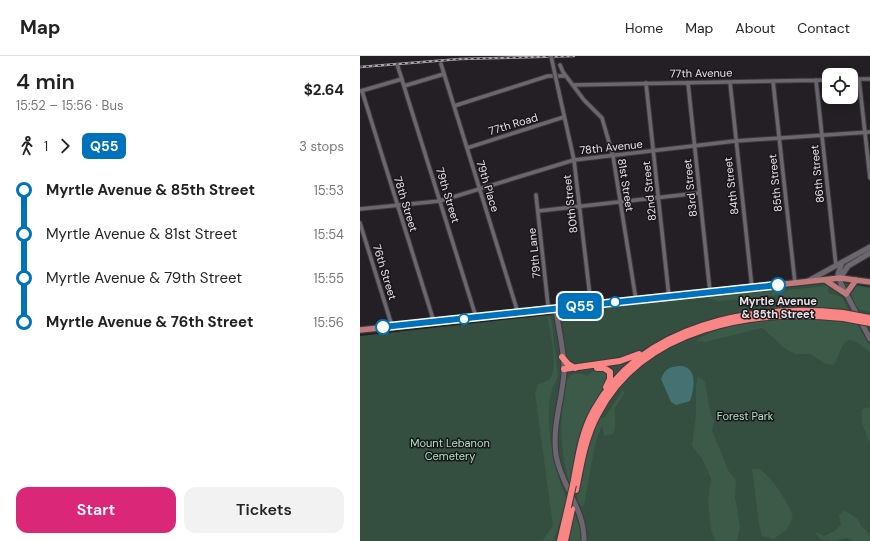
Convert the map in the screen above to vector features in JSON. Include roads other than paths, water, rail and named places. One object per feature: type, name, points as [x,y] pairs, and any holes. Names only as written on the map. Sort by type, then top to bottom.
[{"type":"highway","points":[[564,371],[623,360],[654,348],[685,332],[735,317],[789,311],[870,318]]},
{"type":"highway","points":[[574,487],[585,444],[600,409],[621,380],[636,366],[653,354],[700,331],[737,322],[797,315],[843,316],[870,323]]},
{"type":"highway","points":[[594,410],[605,392],[621,374],[654,348]]},
{"type":"highway","points":[[562,357],[568,364],[575,368]]},
{"type":"highway","points":[[564,371],[601,367],[609,371],[610,381],[600,396],[580,445],[565,541]]},
{"type":"highway","points":[[560,541],[570,508]]},
{"type":"main road","points":[[360,330],[840,278],[870,282]]},
{"type":"main road","points":[[825,280],[846,294],[856,280]]},
{"type":"street","name":"80th Street","points":[[551,56],[574,160],[591,305]]},
{"type":"street","name":"79th Place","points":[[441,64],[518,313]]},
{"type":"street","name":"81st Street","points":[[560,65],[566,76],[584,100],[602,118],[613,156],[636,300]]},
{"type":"street","name":"79th Street","points":[[398,67],[476,317]]},
{"type":"street","points":[[404,86],[444,74]]},
{"type":"street","points":[[454,106],[548,76],[566,76]]},
{"type":"street","points":[[361,91],[402,78]]},
{"type":"street","points":[[870,79],[859,79],[870,178]]},
{"type":"street","name":"86th Street","points":[[816,80],[836,266]]},
{"type":"street","name":"77th Avenue","points":[[573,85],[822,80]]},
{"type":"street","name":"85th Street","points":[[773,81],[795,283]]},
{"type":"street","name":"84th Street","points":[[730,82],[735,141],[752,288]]},
{"type":"street","name":"82nd Street","points":[[646,83],[669,297]]},
{"type":"street","name":"83rd Street","points":[[688,83],[710,292]]},
{"type":"street","name":"78th Street","points":[[361,91],[434,322]]},
{"type":"street","name":"77th Road","points":[[467,148],[564,117]]},
{"type":"street","name":"78th Avenue","points":[[360,209],[440,201],[574,160],[654,152],[735,141],[870,132]]},
{"type":"street","points":[[538,211],[699,193]]},
{"type":"street","name":"79th Lane","points":[[536,195],[548,305],[553,309]]},
{"type":"street","name":"76th Street","points":[[360,223],[392,326]]},
{"type":"street","points":[[807,282],[870,247]]},
{"type":"street","points":[[840,278],[848,266],[870,253]]},
{"type":"street","points":[[842,263],[838,274],[846,294],[870,339]]},
{"type":"street","points":[[553,309],[564,371],[555,428],[556,449],[563,481],[583,521],[584,541]]},
{"type":"water","points":[[682,366],[691,371],[693,375],[693,391],[690,401],[676,405],[671,402],[661,379],[664,372],[669,368]]},
{"type":"railway","points":[[360,67],[460,59],[574,56]]},
{"type":"place","name":"Myrtle Avenue & 85th Street","points":[[778,285]]},
{"type":"park label","name":"Forest Park","points":[[745,416]]},
{"type":"park label","name":"Mount Lebanon Cemetery","points":[[450,449]]}]
